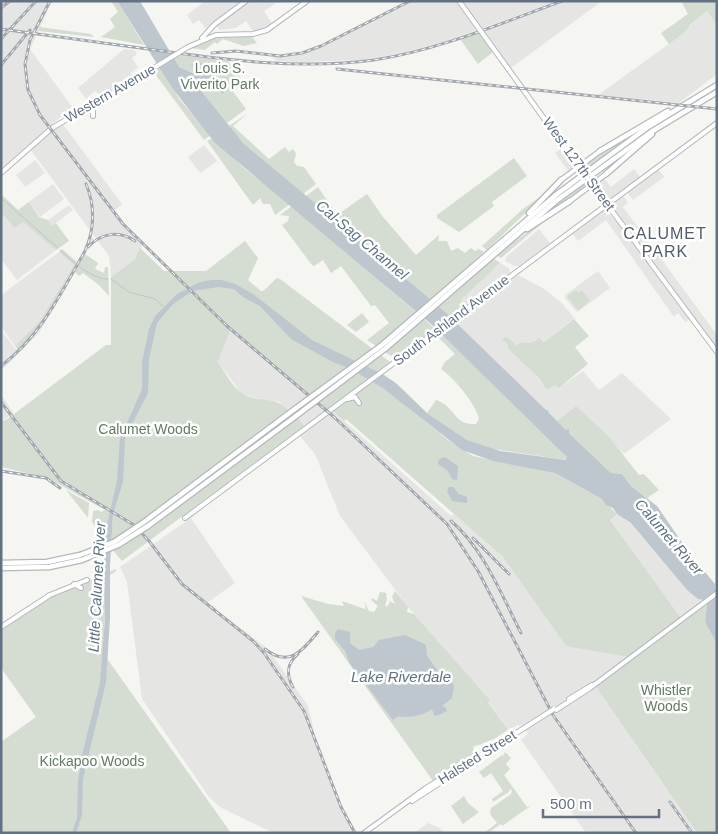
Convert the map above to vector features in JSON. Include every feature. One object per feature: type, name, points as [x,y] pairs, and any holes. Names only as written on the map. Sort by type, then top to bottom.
[{"type":"highway","points":[[441,298],[502,239],[565,188],[635,136],[678,107],[717,85]]},
{"type":"highway","points":[[606,174],[649,137],[715,93]]},
{"type":"highway","points":[[1,568],[49,567],[118,545],[384,346],[556,201],[624,150],[715,93]]},
{"type":"highway","points":[[600,150],[659,115],[678,107]]},
{"type":"highway","points":[[502,239],[560,180]]},
{"type":"highway","points":[[513,237],[570,201]]},
{"type":"highway","points":[[1,563],[47,562],[81,557]]},
{"type":"main road","points":[[194,44],[208,33],[215,24],[246,1]]},
{"type":"main road","points":[[215,24],[218,32],[256,33],[271,28],[308,1]]},
{"type":"main road","name":"West 127th Street","points":[[459,1],[579,167],[717,352]]},
{"type":"main road","points":[[194,44],[216,35],[237,33]]},
{"type":"main road","name":"Western Avenue","points":[[1,173],[52,128],[194,44]]},
{"type":"main road","points":[[84,110],[93,116],[93,105]]},
{"type":"main road","name":"South Ashland Avenue","points":[[185,518],[717,123]]},
{"type":"main road","points":[[560,180],[600,150]]},
{"type":"main road","points":[[570,201],[591,182],[606,174]]},
{"type":"main road","points":[[342,400],[354,397],[359,403]]},
{"type":"main road","points":[[1,627],[42,599],[86,580]]},
{"type":"main road","points":[[74,584],[81,588]]},
{"type":"main road","name":"Halsted Street","points":[[365,833],[592,685],[717,593]]},
{"type":"shaded area","points":[[1,1],[52,1],[30,49],[72,107],[1,170]]},
{"type":"shaded area","points":[[205,1],[279,1],[264,11],[273,25],[253,31],[246,21],[236,28],[220,30],[215,23],[206,29],[199,20],[193,24],[187,15]]},
{"type":"shaded area","points":[[411,1],[557,1],[444,42],[397,54],[362,60],[302,62],[276,61],[273,57],[293,56],[313,51]]},
{"type":"shaded area","points":[[566,1],[602,1],[511,68],[483,30]]},
{"type":"shaded area","points":[[707,11],[717,25],[717,74],[679,103],[598,95],[669,44]]},
{"type":"shaded area","points":[[124,49],[134,50],[137,54],[132,58],[138,67],[131,73],[133,77],[101,96],[95,91],[86,99],[78,88]]},
{"type":"shaded area","points":[[62,123],[122,204],[113,212],[144,243],[135,259],[111,277],[109,256],[30,149]]},
{"type":"shaded area","points":[[204,145],[217,161],[200,173],[188,157]]},
{"type":"shaded area","points":[[563,147],[575,166],[569,172],[555,153]]},
{"type":"shaded area","points":[[35,160],[45,173],[25,187],[16,175]]},
{"type":"shaded area","points":[[634,169],[640,177],[608,200],[596,185],[604,178],[611,187]]},
{"type":"shaded area","points":[[658,169],[664,177],[633,200],[627,192]]},
{"type":"shaded area","points":[[53,184],[64,199],[40,217],[29,202]]},
{"type":"shaded area","points":[[623,195],[628,203],[623,207],[717,335],[717,349],[611,205]]},
{"type":"shaded area","points":[[69,205],[73,210],[52,226],[48,220]]},
{"type":"shaded area","points":[[605,208],[646,258],[691,319],[685,322],[678,313],[674,317],[606,220],[578,241],[572,232]]},
{"type":"shaded area","points":[[5,216],[23,221],[56,250],[17,280],[1,259],[1,219]]},
{"type":"shaded area","points":[[539,229],[550,243],[519,266],[514,266],[505,261],[506,257]]},
{"type":"shaded area","points":[[90,234],[95,241],[87,249],[39,333],[20,352],[18,350],[34,334],[46,318],[82,254]]},
{"type":"shaded area","points":[[59,252],[74,265],[40,321],[15,346],[1,327],[1,295]]},
{"type":"shaded area","points":[[500,263],[509,268],[510,273],[466,306],[461,300]]},
{"type":"shaded area","points":[[598,271],[610,288],[577,312],[565,298],[565,295]]},
{"type":"shaded area","points":[[518,275],[543,288],[562,303],[576,320],[573,319],[544,342],[541,339],[536,339],[531,343],[522,342],[516,345],[506,336],[503,338],[508,345],[507,348],[540,379],[547,390],[555,384],[559,388],[583,371],[599,390],[622,373],[671,419],[624,454],[576,406],[557,421],[453,321]]},
{"type":"shaded area","points":[[231,327],[327,410],[304,426],[292,410],[289,411],[278,401],[261,400],[241,393],[218,362]]},
{"type":"shaded area","points":[[1,330],[19,353],[1,371]]},
{"type":"shaded area","points":[[1,394],[14,414],[1,421]]},
{"type":"shaded area","points":[[332,410],[451,516],[454,514],[503,557],[566,645],[628,657],[631,660],[598,684],[636,745],[697,833],[586,833],[521,740],[528,734],[522,726],[518,725],[508,730],[488,703],[490,700],[408,607],[340,516],[315,454],[299,435]]},
{"type":"shaded area","points":[[617,514],[631,523],[687,590],[703,601],[681,618],[610,520]]},
{"type":"shaded area","points":[[191,518],[235,583],[207,603],[268,649],[308,706],[318,748],[342,807],[356,833],[273,833],[220,807],[209,797],[142,699],[127,582],[120,567]]},
{"type":"shaded area","points":[[428,823],[440,828],[444,833],[414,833]]},
{"type":"green space","points":[[111,1],[117,1],[144,45],[101,37],[115,27],[110,19],[118,12]]},
{"type":"green space","points":[[681,1],[717,1],[717,25],[707,11],[669,44],[661,33],[688,14]]},
{"type":"green space","points":[[40,27],[91,34],[94,37],[38,31]]},
{"type":"green space","points":[[479,31],[493,52],[478,64],[460,39]]},
{"type":"green space","points":[[228,35],[251,36],[257,43],[244,46],[223,39],[217,44],[215,42],[205,50],[191,48],[217,37]]},
{"type":"green space","name":"Louis S. Viverito Park","points":[[181,54],[228,61],[242,80],[231,89],[246,109],[227,123],[196,86],[194,73],[179,67],[173,59]]},
{"type":"green space","points":[[160,67],[180,100],[211,135],[204,140],[153,71]]},
{"type":"green space","points":[[248,113],[233,126],[269,159],[285,147],[289,152],[293,149],[296,154],[294,162],[297,166],[304,167],[316,184],[303,194],[244,144],[229,126]]},
{"type":"green space","points":[[641,129],[586,169],[584,166],[601,153]]},
{"type":"green space","points":[[212,138],[245,169],[290,204],[275,215],[270,204],[263,204],[260,198],[253,205],[207,141]]},
{"type":"green space","points":[[514,158],[527,176],[492,202],[494,206],[459,232],[437,218],[437,215]]},
{"type":"green space","points":[[586,182],[588,185],[534,222]]},
{"type":"green space","points":[[318,187],[337,215],[367,194],[383,217],[416,255],[439,235],[438,241],[447,241],[451,251],[458,248],[465,253],[471,248],[475,251],[479,249],[484,252],[431,300],[306,196]]},
{"type":"green space","points":[[548,191],[487,250],[482,246],[523,209]]},
{"type":"green space","points":[[1,194],[18,210],[29,202],[39,217],[48,220],[52,226],[56,223],[69,241],[56,250],[23,222],[14,228],[5,216],[1,219]]},
{"type":"green space","points":[[292,206],[416,312],[376,346],[367,340],[389,323],[375,305],[371,306],[341,266],[331,273],[323,260],[314,266],[312,265],[282,225],[288,221],[289,216],[280,215]]},
{"type":"green space","points":[[558,210],[501,258],[496,255]]},
{"type":"green space","name":"Calumet Woods","points":[[245,241],[258,258],[248,280],[261,291],[277,278],[280,279],[390,362],[327,410],[231,328],[218,362],[232,383],[238,390],[248,396],[279,403],[289,411],[292,409],[304,426],[122,561],[111,548],[113,514],[107,542],[92,522],[93,511],[98,510],[101,512],[105,510],[48,478],[1,467],[1,421],[6,420],[106,345],[111,345],[111,277],[135,259],[140,248],[164,271],[206,271]]},
{"type":"green space","points":[[62,249],[77,262],[40,327],[18,350],[15,346],[40,321],[74,265],[59,252]]},
{"type":"green space","points":[[85,254],[98,263],[95,269],[104,273],[105,267],[108,267],[109,296],[99,285],[83,273],[79,276],[75,272]]},
{"type":"green space","points":[[493,258],[500,263],[461,300],[466,306],[450,317],[439,306]]},
{"type":"green space","points":[[576,290],[578,293],[582,290],[590,301],[578,311],[567,296]]},
{"type":"green space","points":[[362,313],[369,322],[356,332],[347,325]]},
{"type":"green space","points":[[424,319],[435,329],[395,358],[384,352]]},
{"type":"green space","points":[[574,319],[589,336],[575,347],[588,364],[559,388],[555,385],[547,390],[540,379],[507,348],[508,345],[502,339],[506,336],[516,345],[522,342],[531,343],[539,338],[544,342]]},
{"type":"green space","points":[[439,332],[554,442],[567,457],[567,460],[486,448],[467,440],[427,413],[436,400],[443,403],[463,422],[476,424],[479,419],[474,406],[464,392],[441,369],[445,362],[455,354],[435,334]]},
{"type":"green space","points":[[371,381],[392,394],[448,440],[473,456],[555,473],[602,499],[617,514],[610,520],[681,618],[628,657],[566,646],[503,557],[346,419],[344,421],[332,410]]},
{"type":"green space","points":[[576,406],[610,438],[639,475],[644,474],[659,490],[647,498],[631,486],[622,474],[611,473],[557,421]]},
{"type":"green space","points":[[66,490],[89,503],[88,518]]},
{"type":"green space","name":"Kickapoo Woods","points":[[116,569],[107,577],[103,653],[231,833],[1,833],[1,742],[36,717],[1,668],[1,629],[50,597]]},
{"type":"green space","points":[[395,591],[408,607],[407,612],[414,614],[490,700],[488,703],[508,730],[494,739],[473,747],[476,755],[433,781],[301,596],[328,604],[344,606],[342,601],[366,609],[364,601],[369,611],[374,612],[378,606],[371,600],[372,598],[377,601],[380,592],[386,593],[387,600],[385,605],[387,607],[390,601],[395,604],[392,597]]},
{"type":"green space","name":"Whistler Woods","points":[[707,603],[705,622],[717,644],[717,833],[697,833],[597,688],[598,684]]},
{"type":"green space","points":[[505,752],[511,758],[506,764],[510,769],[504,775],[527,807],[532,805],[502,826],[501,824],[488,833],[484,833],[497,823],[490,814],[491,808],[511,794],[512,790],[510,789],[509,792],[493,802],[492,799],[503,791],[491,773],[484,778],[479,772],[503,756]]},
{"type":"green space","points":[[464,796],[468,803],[479,812],[463,824],[451,806]]},
{"type":"water","name":"Calumet River","points":[[117,1],[140,1],[179,67],[193,73],[199,67],[207,68],[200,64],[190,66],[197,63],[207,66],[210,70],[209,80],[197,86],[244,144],[442,309],[548,410],[566,430],[569,429],[569,433],[611,473],[622,474],[631,486],[657,506],[690,554],[715,584],[717,644],[705,622],[707,604],[704,600],[698,599],[687,590],[631,523],[617,514],[613,508],[606,505],[602,499],[555,473],[493,461],[462,450],[384,389],[351,369],[333,362],[291,339],[260,306],[243,297],[234,289],[218,287],[193,291],[173,304],[157,323],[149,359],[148,393],[125,438],[123,482],[113,514],[106,682],[83,779],[82,815],[76,833],[72,833],[77,818],[78,781],[83,751],[100,683],[105,618],[104,563],[107,525],[117,481],[120,439],[142,389],[142,362],[149,329],[155,316],[177,294],[198,283],[210,280],[222,280],[235,284],[253,294],[312,340],[384,375],[397,384],[427,413],[467,440],[500,451],[566,460],[567,457],[431,324],[215,143],[173,89]]},
{"type":"water","points":[[445,457],[458,466],[457,480],[452,479],[448,471],[438,464],[439,459]]},
{"type":"water","points":[[449,487],[453,487],[459,494],[467,497],[467,503],[452,501],[447,491]]},
{"type":"water","name":"Lake Riverdale","points":[[338,629],[350,632],[350,643],[359,650],[373,647],[379,640],[405,635],[426,645],[427,656],[440,674],[454,685],[452,698],[442,706],[447,711],[436,716],[432,709],[416,716],[398,716],[393,720],[350,664],[345,651],[335,639],[335,633]]},
{"type":"waterway","points":[[208,81],[223,92]]},
{"type":"waterway","points":[[1,198],[58,248]]},
{"type":"waterway","points":[[60,250],[89,273],[108,279]]},
{"type":"waterway","points":[[111,279],[129,292],[155,299],[164,307]]},
{"type":"railway","points":[[1,8],[10,1]]},
{"type":"railway","points":[[1,39],[36,1]]},
{"type":"railway","points":[[50,1],[30,40],[25,64],[28,90],[40,115],[123,224],[227,326],[334,417],[447,524],[478,571],[553,715],[636,833]]},
{"type":"railway","points":[[212,53],[236,51],[280,56],[302,53],[321,46],[410,1]]},
{"type":"railway","points":[[1,29],[237,60],[292,64],[347,63],[374,60],[422,50],[562,1]]},
{"type":"railway","points":[[1,65],[30,30]]},
{"type":"railway","points":[[337,69],[717,109]]},
{"type":"railway","points":[[1,366],[39,328],[85,251],[91,234],[93,217],[91,200],[86,184]]},
{"type":"railway","points":[[88,247],[104,236],[117,234],[135,241]]},
{"type":"railway","points":[[1,402],[61,481],[134,525],[149,541],[182,584],[253,641],[264,653],[304,711],[341,807],[355,833]]},
{"type":"railway","points":[[1,471],[46,478],[60,488]]},
{"type":"railway","points":[[451,521],[463,532],[483,559],[521,633]]},
{"type":"railway","points":[[473,538],[509,574]]},
{"type":"railway","points":[[265,649],[274,655],[288,657],[301,651],[318,632]]},
{"type":"railway","points":[[293,687],[289,678],[289,669],[292,661],[298,654]]},
{"type":"railway","points":[[670,802],[692,833]]},
{"type":"district","name":"CALUMET PARK","points":[[665,242]]},
{"type":"water label","name":"Cal-Sag Channel","points":[[362,240]]},
{"type":"water label","name":"Little Calumet River","points":[[97,587]]}]
